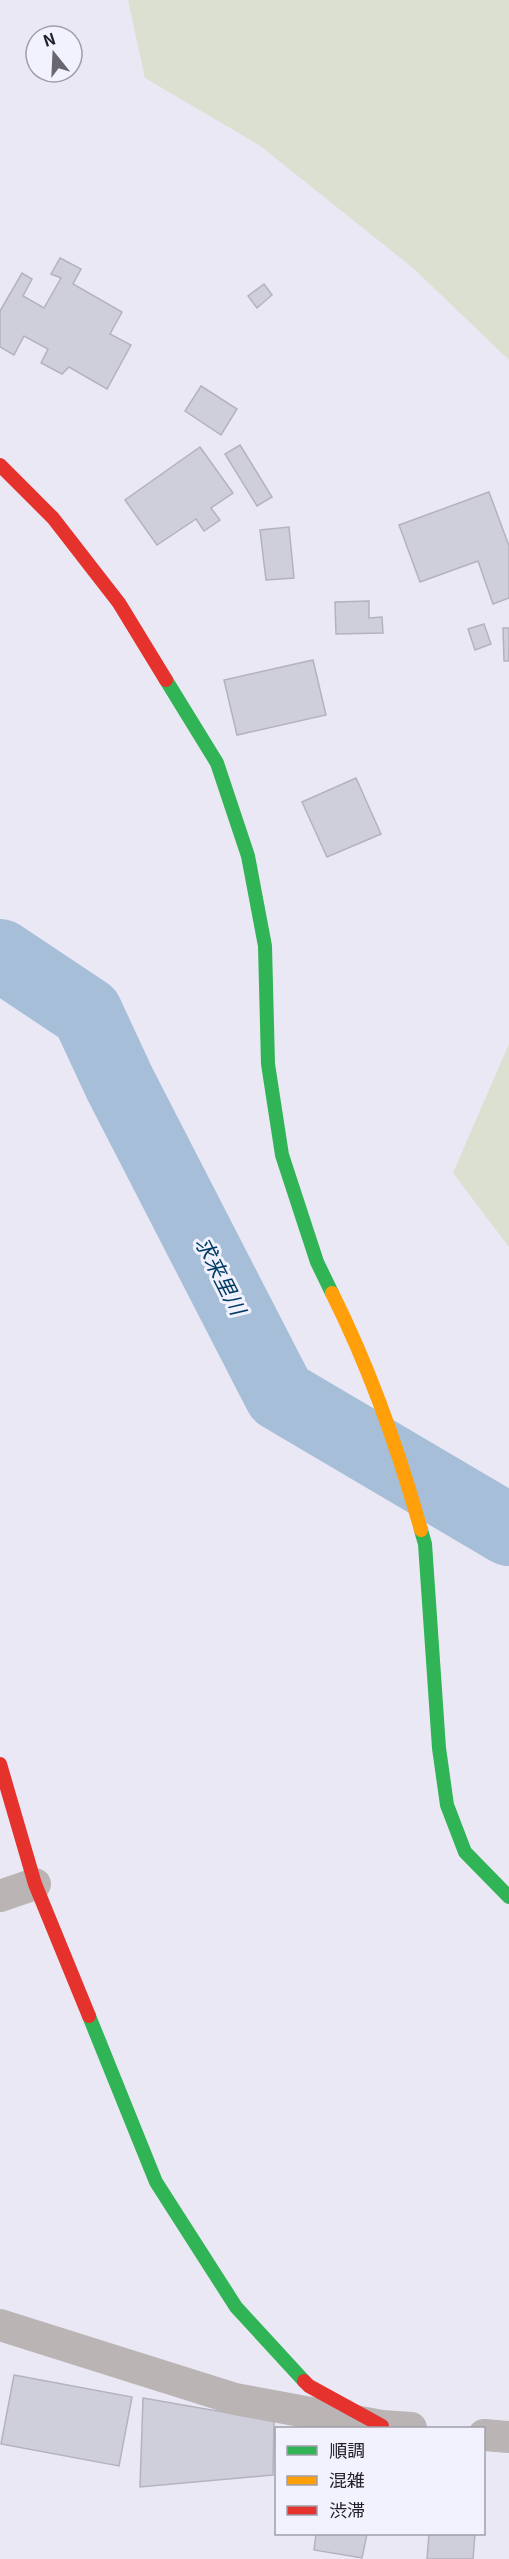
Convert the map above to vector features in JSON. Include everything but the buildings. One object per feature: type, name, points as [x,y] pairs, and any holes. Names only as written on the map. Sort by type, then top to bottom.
[{"type":"street","points":[[0,465],[53,518],[119,603],[217,763],[248,856],[265,946],[268,1064],[282,1155],[317,1262],[361,1351],[404,1468],[425,1544],[439,1748],[447,1805],[465,1852],[509,1897]]},
{"type":"street","points":[[0,1764],[35,1884],[156,2182],[236,2307],[309,2386],[396,2427]]},
{"type":"street","points":[[0,1896],[35,1884]]},
{"type":"street","points":[[0,2325],[235,2399],[396,2427]]},
{"type":"street","points":[[485,2435],[509,2437]]},
{"type":"shaded area","points":[[128,0],[509,0],[509,360],[413,268],[259,145],[145,78]]},
{"type":"shaded area","points":[[509,1044],[509,1247],[453,1173]]},
{"type":"waterway","name":"求来里川","points":[[0,955],[87,1013],[120,1084],[280,1395],[509,1530]]},
{"type":"traffic: fast","points":[[166,680],[217,763],[248,856],[265,946],[268,1064],[282,1155],[317,1262],[332,1293]]},
{"type":"traffic: fast","points":[[421,1530],[425,1544],[439,1748],[447,1805],[465,1852],[509,1897]]},
{"type":"traffic: fast","points":[[89,2016],[156,2182],[236,2307],[304,2381]]},
{"type":"traffic: slow","points":[[332,1293],[359,1351],[382,1409],[421,1530]]},
{"type":"traffic: jam","points":[[0,465],[53,518],[119,603],[166,680]]},
{"type":"traffic: jam","points":[[0,1764],[35,1884],[89,2016]]},
{"type":"traffic: jam","points":[[304,2381],[309,2386],[382,2426]]}]
